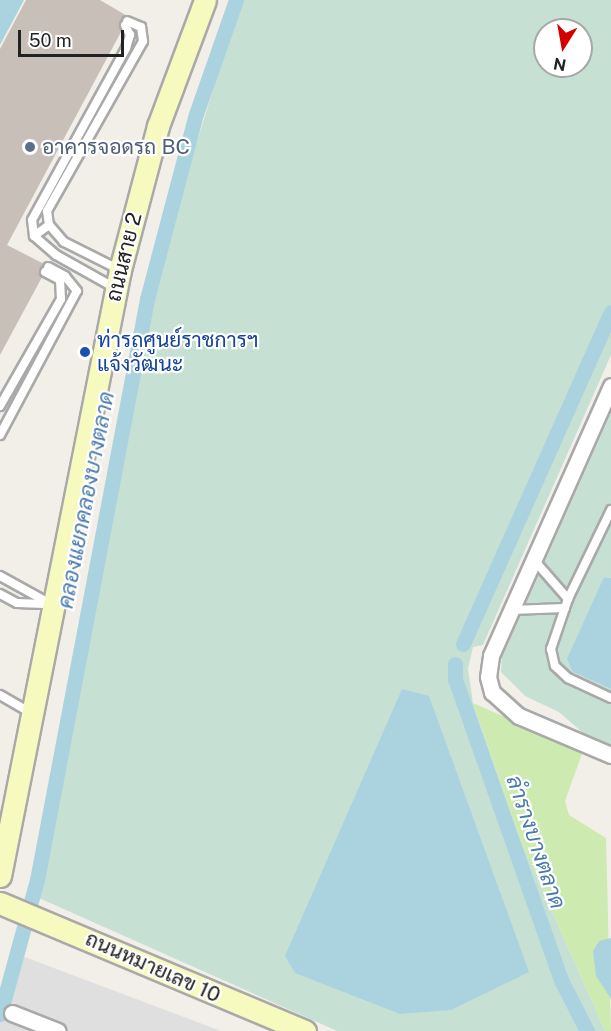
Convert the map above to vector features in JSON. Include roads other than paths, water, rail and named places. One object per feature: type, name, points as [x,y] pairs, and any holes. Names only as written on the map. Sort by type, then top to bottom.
[{"type":"street","name":"ถนนสาย 2","points":[[0,876],[118,279],[158,126],[205,0]]},
{"type":"street","points":[[611,386],[491,656],[492,692],[519,716],[611,755]]},
{"type":"street","name":"ถนนหมายเลข 10","points":[[0,903],[32,915],[273,1025],[305,1031]]},
{"type":"street","points":[[12,1013],[58,1031]]},
{"type":"lane","points":[[34,236],[38,202],[126,48],[130,34],[126,23],[141,27],[143,41],[52,197],[49,225],[64,242],[118,279]]},
{"type":"lane","points":[[34,236],[49,225]]},
{"type":"lane","points":[[34,236],[56,255],[118,279]]},
{"type":"lane","points":[[0,406],[61,299],[60,280],[46,269],[77,291],[0,435]]},
{"type":"lane","points":[[611,510],[568,599],[551,649],[555,666],[611,698]]},
{"type":"lane","points":[[534,560],[568,599]]},
{"type":"lane","points":[[0,576],[53,604]]},
{"type":"lane","points":[[0,594],[17,603],[53,604]]},
{"type":"lane","points":[[512,610],[565,608]]},
{"type":"lane","points":[[0,695],[32,713]]},
{"type":"water","points":[[0,0],[24,0],[0,45]]},
{"type":"water","points":[[604,577],[611,578],[611,689],[573,672],[567,659]]},
{"type":"water","points":[[402,689],[429,696],[529,972],[451,1010],[400,1014],[295,973],[285,956]]},
{"type":"water","points":[[611,938],[611,999],[596,976],[593,951],[599,941]]},
{"type":"waterway","name":"คลองแยกคลองบางตลาด","points":[[0,1014],[37,880],[147,299],[196,114],[236,0]]},
{"type":"waterway","name":"ลำรางบางตลาด","points":[[463,644],[611,312]]},
{"type":"waterway","name":"ลำรางบางตลาด","points":[[455,664],[455,679],[562,982],[587,1031]]},
{"type":"place","name":"อาคารจอดรถ BC","points":[[30,147]]},
{"type":"place","name":"ท่ารถศูนย์ราชการฯ แจ้งวัฒนะ","points":[[85,352]]}]
